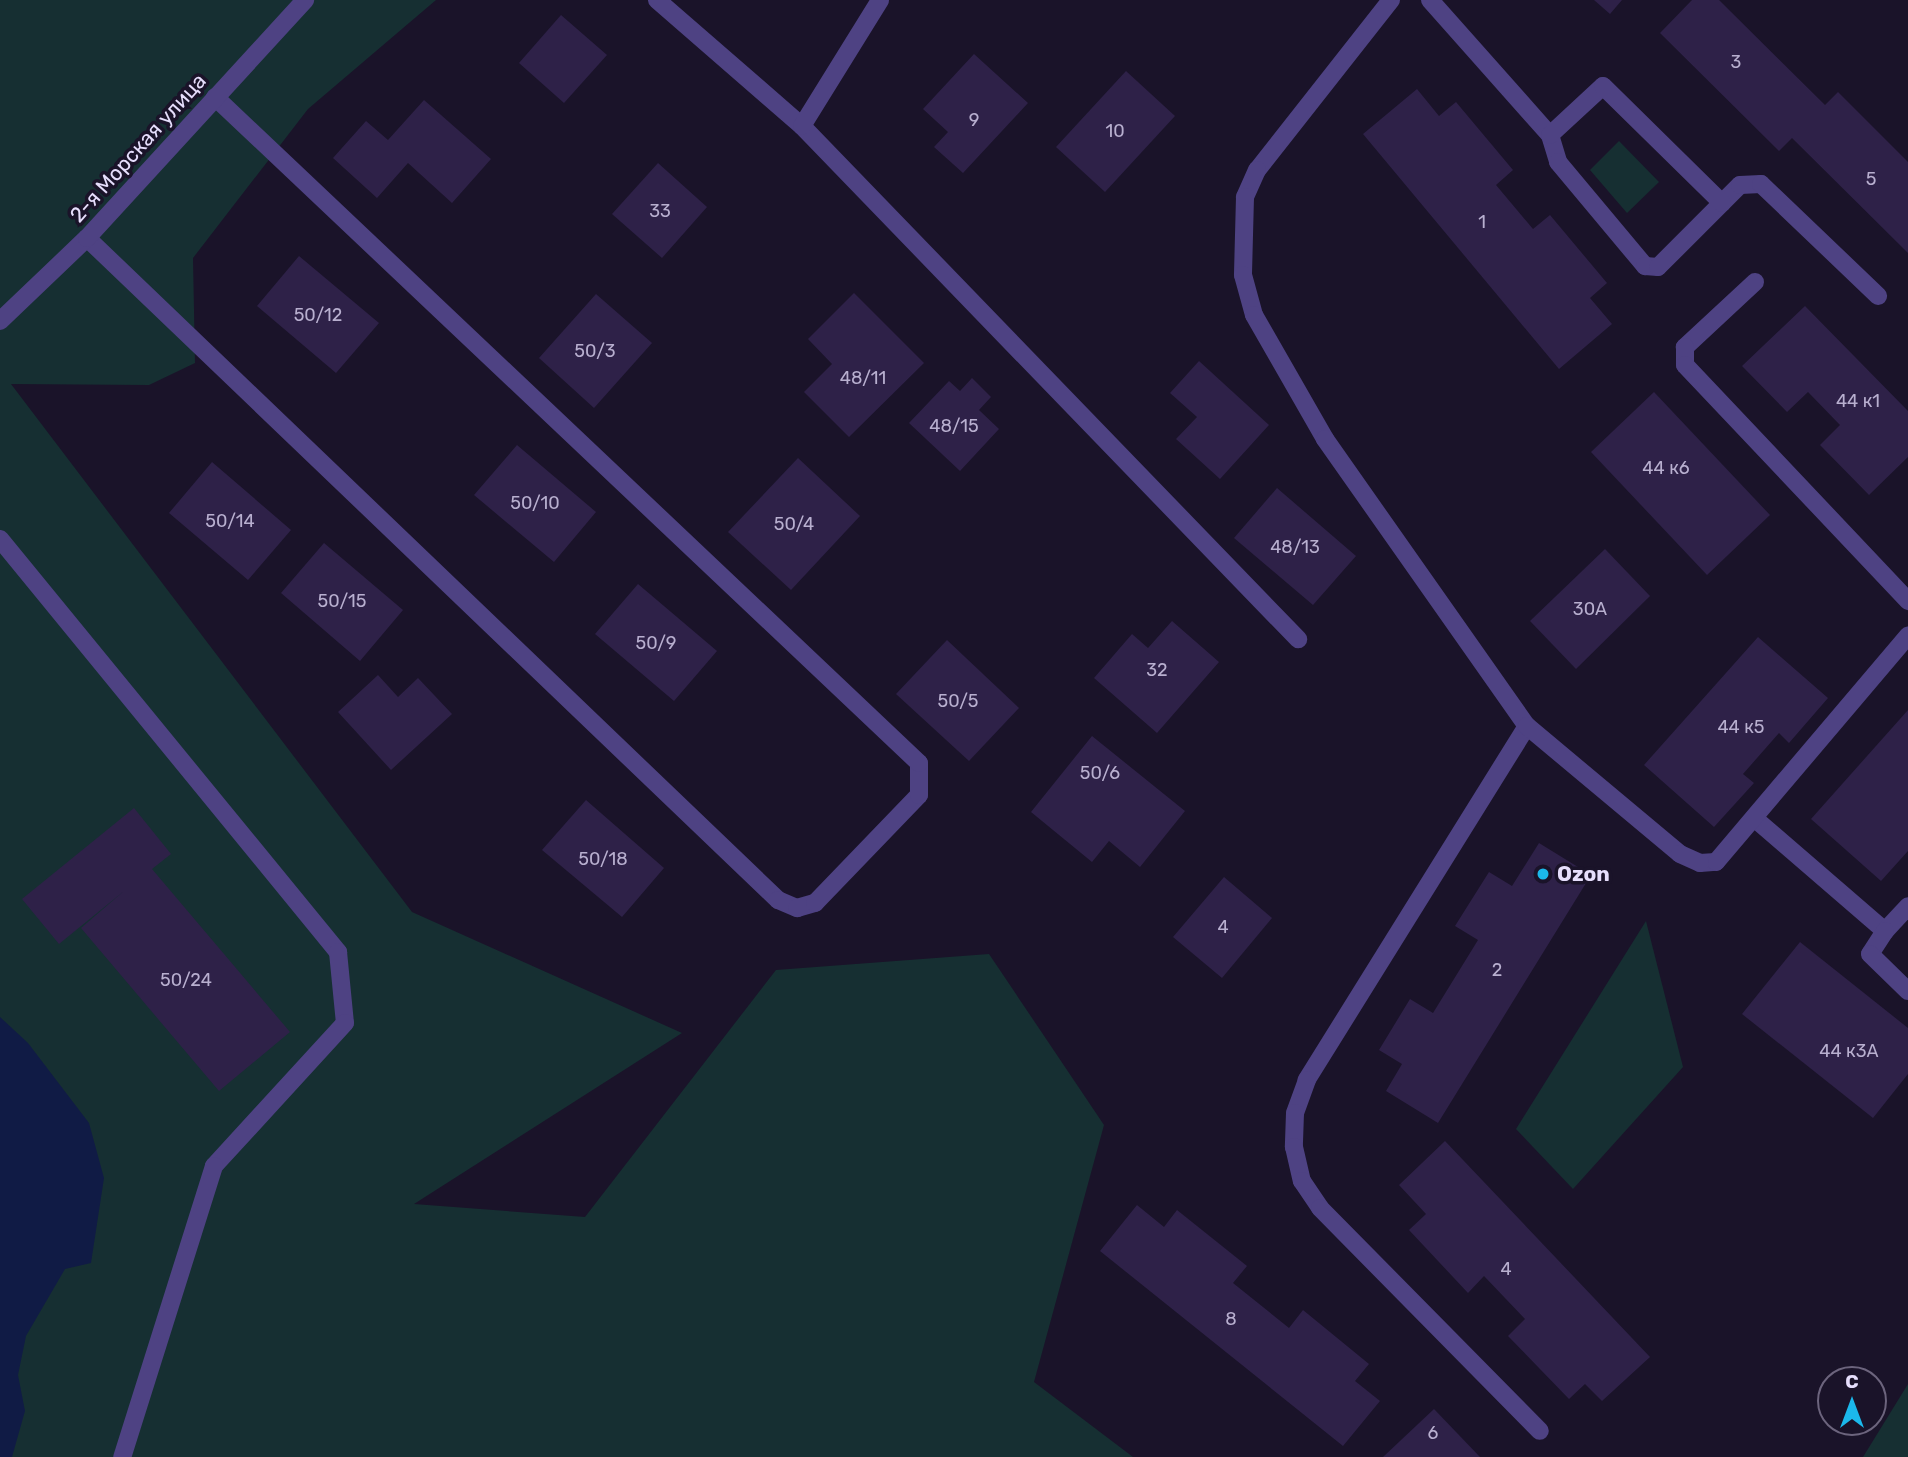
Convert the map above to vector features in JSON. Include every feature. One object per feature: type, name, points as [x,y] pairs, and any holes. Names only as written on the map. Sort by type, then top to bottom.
[{"type":"street","name":"2-я Морская улица","points":[[0,321],[87,238],[305,0]]},
{"type":"street","points":[[657,0],[802,126],[1298,639]]},
{"type":"street","points":[[802,126],[880,0]]},
{"type":"street","points":[[1391,0],[1257,170],[1245,197],[1243,275],[1254,315],[1325,439],[1527,726],[1680,854],[1700,863],[1716,862],[1908,636]]},
{"type":"street","points":[[1430,0],[1550,135],[1558,162],[1651,269],[1740,185],[1769,187],[1878,296]]},
{"type":"street","points":[[1550,135],[1603,86],[1722,203]]},
{"type":"street","points":[[87,238],[778,900],[797,908],[815,903],[919,795],[919,763],[215,97]]},
{"type":"street","points":[[1755,282],[1685,347],[1685,365],[1908,601]]},
{"type":"street","points":[[0,539],[338,952],[345,1023],[214,1166],[122,1457]]},
{"type":"street","points":[[1527,726],[1307,1080],[1296,1113],[1294,1147],[1302,1181],[1320,1208],[1540,1431]]},
{"type":"street","points":[[1754,818],[1885,931]]},
{"type":"street","points":[[1908,906],[1885,931],[1870,954],[1908,991]]},
{"type":"green space","points":[[0,0],[436,0],[308,109],[193,258],[195,363],[149,385],[11,384],[412,912],[682,1033],[414,1204],[585,1217],[776,970],[989,954],[1104,1125],[1034,1382],[1133,1457],[0,1457]]},
{"type":"green space","points":[[1619,141],[1659,182],[1627,213],[1590,170]]},
{"type":"green space","points":[[1646,921],[1683,1067],[1573,1189],[1516,1129]]},
{"type":"green space","points":[[1908,1384],[1908,1457],[1863,1457],[1876,1436],[1887,1436],[1887,1418]]},
{"type":"water","points":[[0,1017],[28,1043],[89,1123],[104,1178],[91,1263],[65,1269],[26,1336],[18,1375],[25,1411],[12,1457],[0,1457]]},
{"type":"building","points":[[1594,0],[1622,0],[1610,14]]},
{"type":"building","points":[[1692,0],[1719,0],[1825,105],[1838,92],[1908,162],[1908,253],[1792,138],[1779,151],[1660,33]]},
{"type":"building","points":[[561,15],[607,55],[564,103],[519,63]]},
{"type":"building","points":[[974,54],[1028,103],[963,173],[934,147],[948,132],[923,109]]},
{"type":"building","points":[[1126,71],[1175,116],[1105,192],[1056,147]]},
{"type":"building","points":[[1417,89],[1439,116],[1456,102],[1513,170],[1496,185],[1533,229],[1550,215],[1607,283],[1590,298],[1612,324],[1559,369],[1363,134]]},
{"type":"building","points":[[424,100],[491,159],[452,203],[408,163],[377,198],[333,158],[366,121],[388,140]]},
{"type":"building","points":[[658,163],[707,207],[662,258],[612,214]]},
{"type":"building","points":[[299,256],[379,323],[336,373],[257,306]]},
{"type":"building","points":[[854,293],[924,363],[849,437],[804,392],[832,364],[808,339]]},
{"type":"building","points":[[596,294],[652,343],[594,408],[539,358]]},
{"type":"building","points":[[1805,306],[1908,411],[1908,457],[1869,495],[1820,445],[1840,425],[1808,392],[1787,412],[1742,366]]},
{"type":"building","points":[[1199,361],[1269,425],[1220,479],[1176,439],[1197,417],[1170,393]]},
{"type":"building","points":[[972,378],[991,397],[979,410],[999,429],[960,471],[909,423],[949,381],[960,391]]},
{"type":"building","points":[[1654,392],[1770,515],[1707,575],[1591,452]]},
{"type":"building","points":[[517,445],[596,512],[554,562],[474,495]]},
{"type":"building","points":[[798,458],[860,516],[791,590],[728,532]]},
{"type":"building","points":[[212,462],[291,530],[248,580],[169,513]]},
{"type":"building","points":[[1277,488],[1356,556],[1313,605],[1234,538]]},
{"type":"building","points":[[324,543],[403,610],[360,661],[281,593]]},
{"type":"building","points":[[1605,549],[1650,596],[1576,669],[1530,621]]},
{"type":"building","points":[[638,584],[717,651],[674,701],[595,634]]},
{"type":"building","points":[[1172,621],[1219,662],[1157,733],[1094,678],[1132,634],[1148,648]]},
{"type":"building","points":[[1758,637],[1828,698],[1789,743],[1779,733],[1743,774],[1754,783],[1714,827],[1644,765]]},
{"type":"building","points":[[947,640],[1019,708],[969,761],[896,694]]},
{"type":"building","points":[[378,675],[398,697],[418,678],[452,714],[391,770],[338,712]]},
{"type":"building","points":[[1908,710],[1908,851],[1881,881],[1811,819]]},
{"type":"building","points":[[1092,736],[1185,811],[1140,867],[1109,841],[1092,862],[1031,812]]},
{"type":"building","points":[[586,800],[664,868],[622,917],[542,850]]},
{"type":"building","points":[[134,808],[171,854],[152,869],[290,1032],[219,1091],[81,928],[124,891],[59,944],[22,899]]},
{"type":"building","points":[[1539,843],[1591,875],[1438,1123],[1386,1091],[1402,1064],[1379,1050],[1410,999],[1433,1013],[1478,940],[1455,926],[1489,872],[1512,886]]},
{"type":"building","points":[[1224,877],[1272,918],[1222,978],[1173,937]]},
{"type":"building","points":[[1800,942],[1908,1028],[1908,1074],[1873,1118],[1742,1014]]},
{"type":"building","points":[[1445,1141],[1650,1357],[1602,1401],[1585,1384],[1569,1399],[1508,1336],[1525,1319],[1484,1276],[1468,1293],[1409,1230],[1426,1214],[1399,1185]]},
{"type":"building","points":[[1137,1205],[1164,1227],[1177,1210],[1247,1266],[1233,1283],[1289,1328],[1303,1310],[1369,1364],[1355,1381],[1380,1401],[1343,1446],[1100,1251]]},
{"type":"building","points":[[1434,1409],[1480,1457],[1383,1457]]},
{"type":"place","name":"Ozon","points":[[1543,874]]}]
